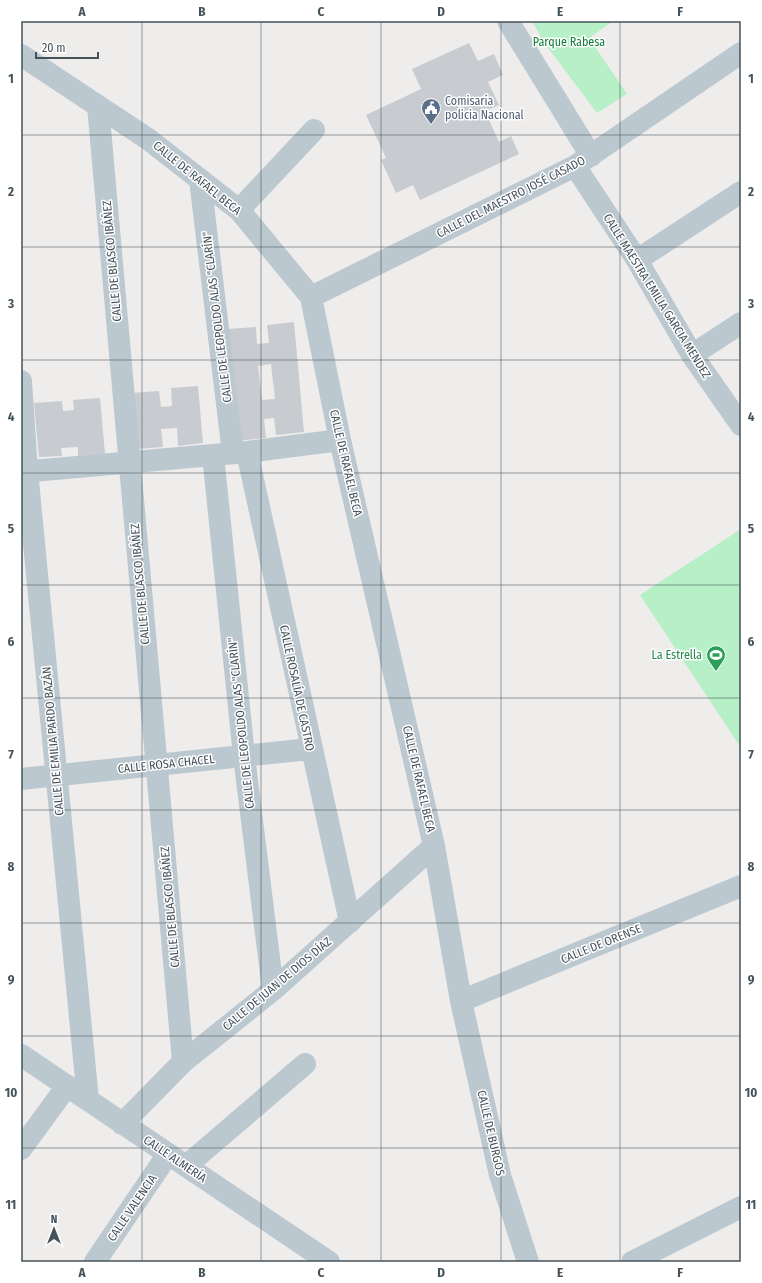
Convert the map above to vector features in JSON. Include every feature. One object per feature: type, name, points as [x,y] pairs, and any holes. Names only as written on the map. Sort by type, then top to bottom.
[{"type":"street","name":"CALLE MAESTRA EMILIA GARCIA MENDEZ","points":[[508,21],[637,260],[692,355],[741,425]]},
{"type":"street","name":"CALLE DEL MAESTRO JOSÉ CASADO","points":[[311,297],[583,161],[741,53]]},
{"type":"street","name":"CALLE DE RAFAEL BECA","points":[[21,55],[148,139],[239,210],[311,297],[340,440],[434,846],[461,1001]]},
{"type":"street","name":"CALLE DE BLASCO IBÁÑEZ","points":[[98,106],[183,1062]]},
{"type":"street","points":[[239,210],[314,130]]},
{"type":"street","name":"CALLE DE LEOPOLDO ALAS \"CLARÍN\"","points":[[200,180],[231,454],[244,756],[273,990]]},
{"type":"street","points":[[637,260],[741,192]]},
{"type":"street","points":[[692,355],[741,323]]},
{"type":"street","name":"CALLE DE EMILIA PARDO BAZÁN","points":[[21,381],[24,472],[88,1100]]},
{"type":"street","points":[[24,472],[231,454],[340,440]]},
{"type":"street","name":"CALLE ROSALÍA DE CASTRO","points":[[231,454],[310,749],[350,922]]},
{"type":"street","name":"CALLE ROSA CHACEL","points":[[21,779],[310,749]]},
{"type":"street","name":"CALLE DE JUAN DE DIOS DÍAZ","points":[[122,1124],[183,1062],[273,990],[434,846]]},
{"type":"street","name":"CALLE DE ORENSE","points":[[461,1001],[741,886]]},
{"type":"street","name":"CALLE DE BURGOS","points":[[461,1001],[500,1175],[528,1262]]},
{"type":"street","name":"CALLE ALMERÍA","points":[[21,1055],[329,1262]]},
{"type":"street","points":[[186,1166],[305,1064]]},
{"type":"street","points":[[21,1149],[67,1086]]},
{"type":"street","name":"CALLE VALENCIA","points":[[95,1262],[168,1154]]},
{"type":"street","points":[[632,1262],[741,1207]]},
{"type":"green space","name":"Parque Rabesa","points":[[532,21],[613,21],[589,38],[627,94],[597,113],[545,44]]},
{"type":"green space","name":"La Estrella","points":[[741,529],[741,748],[640,595]]},
{"type":"building","name":"Comisaría policia Nacional","points":[[469,43],[478,61],[494,54],[503,75],[488,82],[499,105],[485,111],[499,142],[511,136],[519,154],[420,200],[413,185],[396,193],[381,160],[386,158],[366,115],[421,89],[412,69]]},
{"type":"building","points":[[294,322],[304,432],[276,435],[274,418],[264,419],[266,438],[236,441],[227,329],[256,327],[257,344],[269,343],[267,325]],"holes":[[[271,364],[275,399],[262,400],[258,366]]]},
{"type":"building","points":[[198,386],[203,443],[178,446],[177,428],[161,429],[163,447],[137,449],[131,393],[159,391],[161,407],[172,406],[171,388]]},
{"type":"building","points":[[100,398],[105,454],[78,456],[78,447],[61,448],[62,456],[39,457],[34,403],[62,401],[63,411],[74,410],[73,400]]},
{"type":"place","name":"Comisaría policia Nacional","points":[[431,125]]},
{"type":"place","name":"La Estrella","points":[[716,672]]}]
